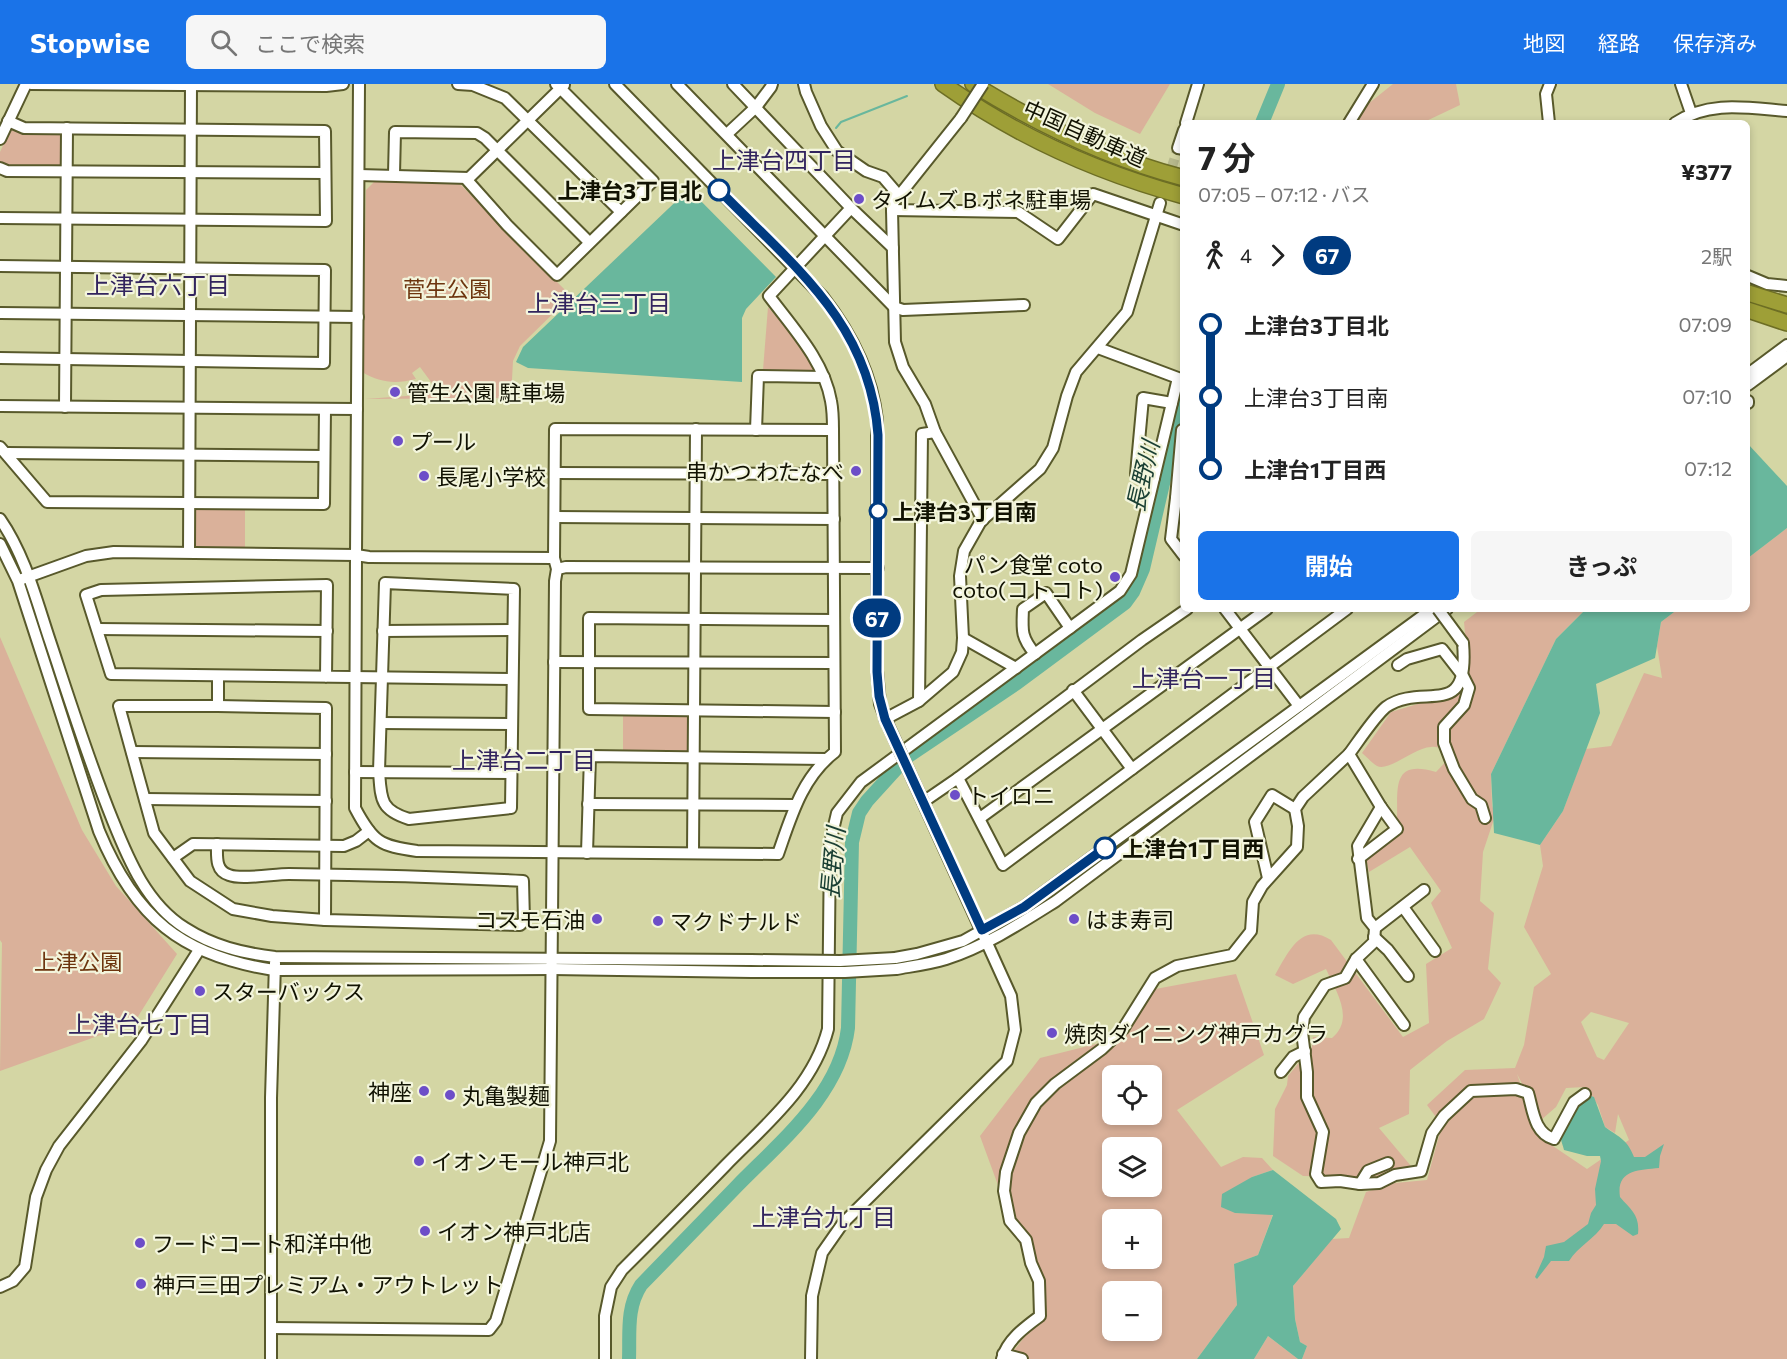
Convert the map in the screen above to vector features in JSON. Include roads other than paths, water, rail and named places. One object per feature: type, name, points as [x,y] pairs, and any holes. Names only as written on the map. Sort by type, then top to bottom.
[{"type":"highway","name":"中国自動車道","points":[[943,84],[991,115],[1075,158],[1180,195]]},
{"type":"highway","name":"中国自動車道","points":[[973,84],[1040,123],[1081,142],[1123,159],[1180,177]]},
{"type":"highway","points":[[1750,294],[1787,305]]},
{"type":"highway","points":[[1750,311],[1787,323]]},
{"type":"street","points":[[0,139],[26,84]]},
{"type":"street","points":[[31,84],[343,84]]},
{"type":"street","points":[[359,84],[355,808],[375,838],[390,847],[417,851],[778,854],[794,805],[805,786],[826,759],[835,752],[834,474],[832,402],[824,377],[808,348],[769,296],[826,237],[850,208]]},
{"type":"street","points":[[458,84],[473,85],[505,98],[621,212]]},
{"type":"street","points":[[615,84],[823,297],[843,324],[860,356],[873,395],[878,435],[877,684],[886,722],[1011,996],[1015,1030],[1006,1061],[843,1223],[822,1253],[812,1296],[811,1359]]},
{"type":"street","points":[[677,84],[894,307],[903,310],[1024,305]]},
{"type":"street","points":[[733,84],[850,208],[892,248]]},
{"type":"street","points":[[727,134],[756,107],[772,84]]},
{"type":"street","points":[[804,84],[821,126],[837,151],[866,171],[883,177],[895,191],[892,208],[895,342],[903,367],[924,404],[935,432],[983,520]]},
{"type":"street","points":[[892,208],[961,118],[983,84]]},
{"type":"street","points":[[1187,120],[1198,84]]},
{"type":"street","points":[[1351,120],[1373,84]]},
{"type":"street","points":[[1550,84],[1546,94],[1550,120]]},
{"type":"street","points":[[1681,84],[1691,113]]},
{"type":"street","points":[[189,552],[191,85]]},
{"type":"street","points":[[560,85],[653,181],[556,275],[466,180],[529,120],[560,85]]},
{"type":"street","points":[[1680,120],[1691,113],[1730,106],[1787,111]]},
{"type":"street","points":[[0,218],[326,221],[325,131],[24,128],[8,122]]},
{"type":"street","points":[[65,407],[67,128]]},
{"type":"street","points":[[394,174],[395,132],[477,133],[485,138],[589,242]]},
{"type":"street","points":[[0,168],[7,171],[66,172],[325,173]]},
{"type":"street","points":[[359,175],[394,174],[469,178]]},
{"type":"street","points":[[892,208],[1018,212],[1058,239],[1093,194],[1159,209],[1180,222]]},
{"type":"street","points":[[886,722],[919,701],[953,672],[962,652],[960,576],[964,551],[983,520],[1040,469],[1053,448],[1077,372],[1127,312],[1159,209]]},
{"type":"street","points":[[0,266],[325,270],[324,363],[0,358]]},
{"type":"street","points":[[1750,277],[1767,284],[1787,286]]},
{"type":"street","points":[[0,313],[358,316]]},
{"type":"street","points":[[1750,373],[1787,345]]},
{"type":"street","points":[[605,1359],[605,1316],[611,1287],[622,1270],[792,1098],[823,1049],[828,1029],[830,843],[837,813],[861,782],[1120,591],[1131,574],[1178,378],[1098,348]]},
{"type":"street","points":[[1750,384],[1787,356]]},
{"type":"street","points":[[756,430],[758,376],[824,377]]},
{"type":"street","points":[[1154,478],[1136,474],[1143,398],[1172,403]]},
{"type":"street","points":[[0,406],[357,410]]},
{"type":"street","points":[[4,450],[47,502],[324,504],[325,409]]},
{"type":"street","points":[[1167,426],[1180,429]]},
{"type":"street","points":[[271,1328],[489,1330],[496,1321],[550,1142],[556,564],[555,429],[833,430]]},
{"type":"street","points":[[693,853],[696,429]]},
{"type":"street","points":[[919,701],[922,434],[935,432]]},
{"type":"street","points":[[4,450],[324,456]]},
{"type":"street","points":[[555,473],[834,474]]},
{"type":"street","points":[[1180,495],[1171,539],[1180,550]]},
{"type":"street","points":[[555,517],[834,519]]},
{"type":"street","points":[[0,519],[10,533],[99,831],[109,856],[133,892],[165,928],[199,950],[232,962],[274,970],[751,960],[896,963],[944,960],[988,942],[1056,901],[1443,612]]},
{"type":"street","points":[[0,544],[23,578],[96,780],[130,863],[144,886],[169,915],[198,936],[243,953],[275,957],[752,972],[845,972],[896,963],[917,954],[963,941],[1024,907],[1428,612]]},
{"type":"street","points":[[23,578],[98,553],[125,551],[356,555],[556,564],[566,567],[878,568]]},
{"type":"street","points":[[385,583],[514,589],[513,630],[511,808],[409,819],[393,814],[381,799],[379,771],[385,583]]},
{"type":"street","points":[[326,676],[327,585],[101,590],[86,595],[111,674],[512,679]]},
{"type":"street","points":[[1035,654],[1023,640],[1023,609],[1046,593],[1071,628]]},
{"type":"street","points":[[923,802],[1183,612]]},
{"type":"street","points":[[1227,612],[1299,706]]},
{"type":"street","points":[[980,818],[1264,612]]},
{"type":"street","points":[[958,778],[1003,865],[1343,612]]},
{"type":"street","points":[[1022,1359],[1003,1356],[1022,1329],[1040,1316],[1040,1281],[1031,1263],[1026,1240],[1011,1221],[1004,1191],[1010,1159],[1019,1133],[1030,1112],[1055,1084],[1102,1049],[1123,1029],[1155,978],[1177,966],[1232,955],[1251,931],[1252,902],[1268,878],[1297,847],[1298,826],[1295,809],[1303,797],[1349,754],[1388,706],[1411,698],[1443,695],[1460,683],[1465,666],[1463,643],[1440,612]]},
{"type":"street","points":[[834,620],[589,618],[589,709],[835,712]]},
{"type":"street","points":[[98,629],[327,631]]},
{"type":"street","points":[[383,631],[513,630]]},
{"type":"street","points":[[963,638],[1016,668]]},
{"type":"street","points":[[1398,665],[1407,659],[1442,650],[1463,676],[1469,687],[1464,705],[1444,727],[1444,743],[1454,769],[1472,799],[1481,805],[1485,818]]},
{"type":"street","points":[[554,662],[834,663]]},
{"type":"street","points":[[218,676],[218,706]]},
{"type":"street","points":[[1074,690],[1132,769]]},
{"type":"street","points":[[217,844],[218,864],[222,872],[231,876],[286,874],[325,875],[523,881],[524,921],[520,924],[325,920],[272,916],[232,909],[190,881],[154,833],[119,706],[326,708],[326,846],[325,875],[325,920]]},
{"type":"street","points":[[381,723],[512,724]]},
{"type":"street","points":[[132,752],[326,754]]},
{"type":"street","points":[[1349,754],[1397,829],[1358,859]]},
{"type":"street","points":[[587,852],[590,756],[826,759]]},
{"type":"street","points":[[355,772],[511,773]]},
{"type":"street","points":[[1268,878],[1255,822],[1272,795],[1295,809]]},
{"type":"street","points":[[145,799],[326,801]]},
{"type":"street","points":[[588,804],[794,805]]},
{"type":"street","points":[[1381,807],[1358,846],[1367,918],[1408,976]]},
{"type":"street","points":[[172,858],[194,844],[344,846],[357,841],[369,831]]},
{"type":"street","points":[[1424,890],[1375,932],[1374,942],[1356,958],[1345,978],[1325,985],[1304,1017],[1302,1032],[1307,1097],[1323,1132],[1316,1174],[1321,1182],[1379,1183],[1395,1175],[1421,1171],[1432,1133],[1444,1116],[1472,1091],[1516,1089],[1528,1093],[1536,1122],[1542,1134],[1554,1139],[1574,1102],[1585,1094]]},
{"type":"street","points":[[1403,907],[1435,951]]},
{"type":"street","points":[[0,1287],[13,1281],[25,1267],[36,1197],[46,1170],[59,1146],[141,1041],[199,950]]},
{"type":"street","points":[[271,1359],[271,1098],[275,957]]},
{"type":"street","points":[[1356,958],[1404,1025]]},
{"type":"street","points":[[1281,1072],[1293,1057],[1305,1051]]},
{"type":"street","points":[[1360,1184],[1368,1171],[1388,1163]]},
{"type":"waterway","name":"長野川","points":[[1263,120],[1278,84]]},
{"type":"waterway","points":[[836,128],[841,122],[907,96]]},
{"type":"waterway","name":"長野川","points":[[629,1359],[631,1312],[641,1285],[806,1115],[821,1095],[843,1052],[848,1028],[852,842],[859,813],[907,757],[1017,683],[1125,603],[1133,592],[1143,569],[1180,411]]},
{"type":"tunnel","points":[[1162,197],[1178,148]]},
{"type":"place","name":"上津台3丁目北","points":[[719,190]]},
{"type":"place","name":"タイムズ B ポネ駐車場","points":[[859,199]]},
{"type":"place","name":"管生公園 駐車場","points":[[395,392]]},
{"type":"place","name":"プール","points":[[398,441]]},
{"type":"place","name":"串かつ わたなべ","points":[[856,471]]},
{"type":"place","name":"長尾小学校","points":[[424,476]]},
{"type":"place","name":"上津台3丁目南","points":[[878,511]]},
{"type":"place","name":"パン食堂 coto coto(コトコト)","points":[[1115,577]]},
{"type":"place","name":"トイロニ","points":[[955,795]]},
{"type":"place","name":"上津台1丁目西","points":[[1105,848]]},
{"type":"place","name":"コスモ石油","points":[[597,919]]},
{"type":"place","name":"はま寿司","points":[[1074,919]]},
{"type":"place","name":"マクドナルド","points":[[658,921]]},
{"type":"place","name":"スターバックス","points":[[200,991]]},
{"type":"place","name":"焼肉ダイニング神戸カグラ","points":[[1052,1033]]},
{"type":"place","name":"神座","points":[[424,1091]]},
{"type":"place","name":"丸亀製麺","points":[[450,1095]]},
{"type":"place","name":"イオンモール神戸北","points":[[419,1161]]},
{"type":"place","name":"イオン神戸北店","points":[[425,1231]]},
{"type":"place","name":"フードコート和洋中他","points":[[140,1243]]},
{"type":"place","name":"神戸三田プレミアム・アウトレット","points":[[141,1284]]},
{"type":"district","name":"上津台四丁目","points":[[784,159]]},
{"type":"district","name":"上津台六丁目","points":[[158,284]]},
{"type":"district","name":"上津台三丁目","points":[[599,302]]},
{"type":"district","name":"上津台一丁目","points":[[1204,677]]},
{"type":"district","name":"上津台二丁目","points":[[524,759]]},
{"type":"district","name":"上津台七丁目","points":[[140,1023]]},
{"type":"district","name":"上津台九丁目","points":[[824,1216]]},
{"type":"park label","name":"菅生公園","points":[[447,288]]},
{"type":"park label","name":"上津公園","points":[[78,961]]}]
